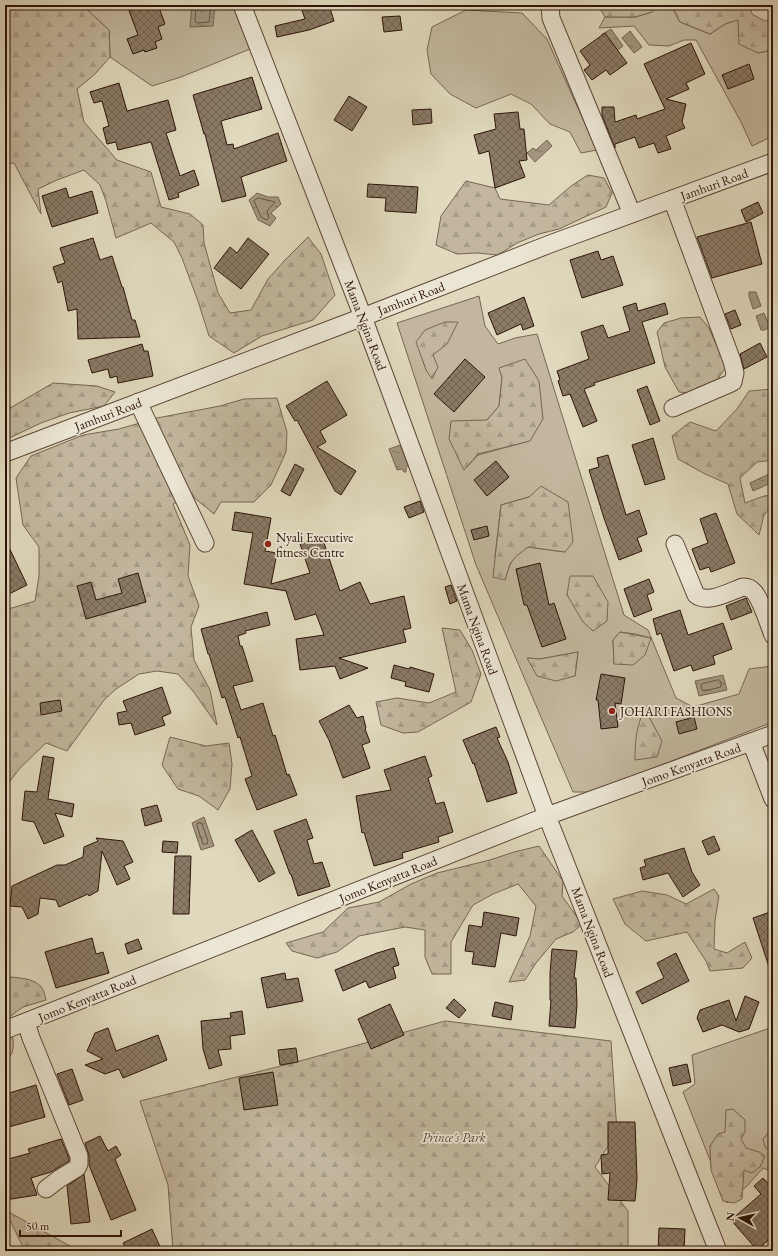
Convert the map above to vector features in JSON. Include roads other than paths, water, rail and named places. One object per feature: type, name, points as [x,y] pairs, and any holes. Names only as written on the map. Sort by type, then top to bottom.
[{"type":"street","name":"Mama Ngina Road","points":[[242,5],[363,317],[547,816],[718,1251]]},
{"type":"street","points":[[550,5],[551,18],[632,214]]},
{"type":"street","name":"Jamhuri Road","points":[[5,453],[363,317],[550,244],[773,162]]},
{"type":"street","points":[[672,199],[732,361],[735,373],[733,382],[673,408]]},
{"type":"street","points":[[138,402],[206,543]]},
{"type":"street","points":[[674,544],[696,595],[703,599],[747,587],[757,596],[773,636]]},
{"type":"street","name":"Jomo Kenyatta Road","points":[[5,1030],[547,816],[773,734]]},
{"type":"street","points":[[751,742],[773,799]]},
{"type":"street","points":[[26,1022],[31,1038],[79,1156],[80,1164],[77,1168],[46,1189]]},
{"type":"water","points":[[192,5],[215,5],[213,26],[190,27]]},
{"type":"water","points":[[611,29],[623,46],[615,52],[601,35]]},
{"type":"water","points":[[630,31],[642,47],[634,53],[622,38]]},
{"type":"water","points":[[547,140],[552,146],[535,162],[527,153],[533,148],[536,150]]},
{"type":"water","points":[[257,193],[268,197],[278,197],[281,204],[271,213],[276,218],[270,226],[258,220],[249,200]]},
{"type":"water","points":[[749,292],[756,292],[761,306],[753,309]]},
{"type":"water","points":[[764,313],[769,325],[765,330],[761,330],[756,316]]},
{"type":"water","points":[[400,445],[408,465],[406,472],[402,469],[397,470],[389,449]]},
{"type":"water","points":[[769,474],[773,482],[753,491],[750,483]]},
{"type":"water","points":[[723,675],[727,690],[699,696],[695,681]]},
{"type":"water","points":[[204,817],[214,846],[201,850],[192,823]]},
{"type":"place","name":"Nyali Executive fitness Centre","points":[[268,544]]},
{"type":"place","name":"JOHARI FASHIONS","points":[[612,711]]},
{"type":"park label","name":"Prince's Park","points":[[454,1137]]}]
